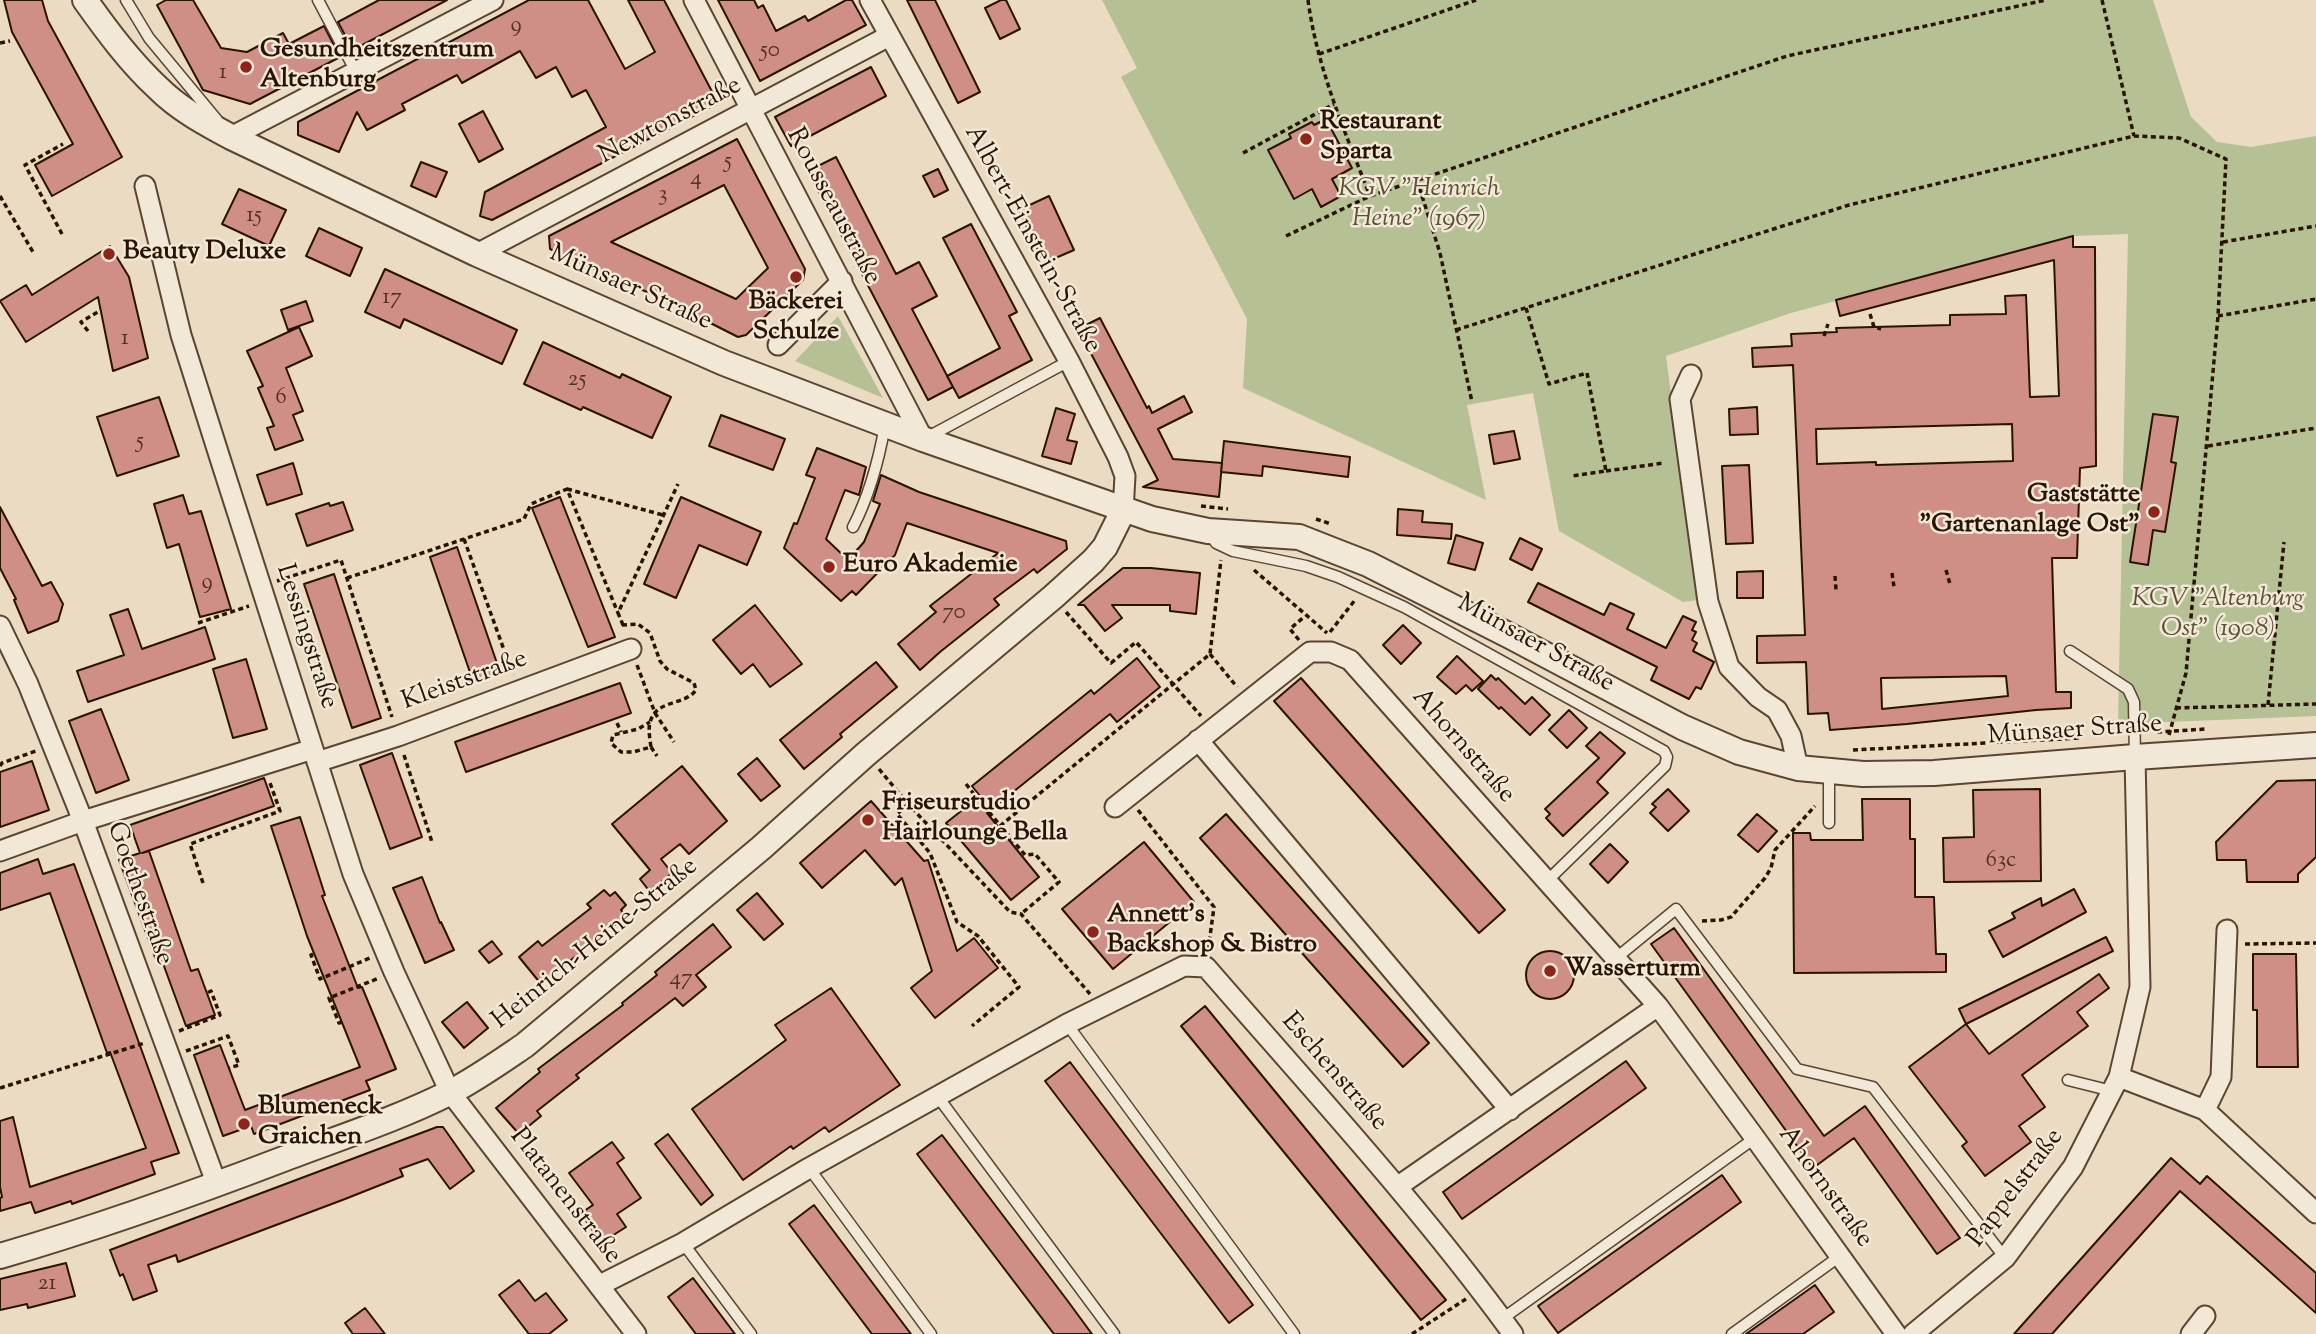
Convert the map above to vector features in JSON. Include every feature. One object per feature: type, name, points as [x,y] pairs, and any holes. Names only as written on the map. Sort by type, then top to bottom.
[{"type":"street","name":"Münsaer Straße","points":[[85,0],[115,43],[159,90],[194,117],[477,254],[724,362],[923,439],[1123,511],[1208,531],[1299,537],[1368,564],[1682,727],[1739,752],[1798,768],[1828,781],[1863,774],[1934,773],[2169,742],[2316,745]]},
{"type":"street","points":[[231,137],[493,0]]},
{"type":"street","name":"Rousseaustraße","points":[[694,0],[923,439]]},
{"type":"street","name":"Albert-Einstein-Straße","points":[[870,0],[1069,361],[1118,457],[1125,477],[1123,511]]},
{"type":"street","name":"Newtonstraße","points":[[477,254],[889,36]]},
{"type":"street","name":"Lessingstraße","points":[[145,186],[181,335],[353,874],[385,952],[450,1092]]},
{"type":"street","points":[[778,345],[842,281]]},
{"type":"street","points":[[1691,375],[1680,399],[1708,602],[1729,667],[1758,697],[1777,710],[1791,736],[1798,768]]},
{"type":"street","name":"Heinrich-Heine-Straße","points":[[0,1256],[88,1230],[217,1185],[415,1109],[450,1092],[525,1045],[761,848],[866,754],[1054,597],[1105,547],[1123,511]]},
{"type":"street","name":"Goethestraße","points":[[0,626],[28,684],[83,821],[217,1185]]},
{"type":"street","name":"Kleiststraße","points":[[0,851],[83,821],[263,764],[398,736],[631,649]]},
{"type":"street","points":[[1121,802],[1310,652],[1331,652],[1350,660]]},
{"type":"street","name":"Ahornstraße","points":[[1350,660],[1658,1006],[1896,1334]]},
{"type":"street","points":[[1205,734],[1510,1110]]},
{"type":"street","name":"Pappelstraße","points":[[1913,1334],[2005,1258],[2073,1167],[2115,1084],[2140,987],[2134,746]]},
{"type":"street","points":[[2205,1110],[2221,1077],[2226,937]]},
{"type":"street","points":[[600,1285],[682,1243],[809,1168],[1067,1024],[1184,966],[1206,967]]},
{"type":"street","name":"Eschenstraße","points":[[1206,967],[1397,1187],[1508,1326]]},
{"type":"street","points":[[1397,1187],[1658,1006]]},
{"type":"street","points":[[2115,1084],[2205,1110],[2316,1213]]},
{"type":"street","name":"Platanenstraße","points":[[450,1092],[636,1334]]},
{"type":"street","points":[[2191,1334],[2206,1316]]},
{"type":"lane","points":[[126,0],[149,38],[231,137]]},
{"type":"lane","points":[[317,0],[356,72]]},
{"type":"lane","points":[[923,439],[1069,361]]},
{"type":"lane","points":[[853,527],[875,468],[886,425]]},
{"type":"lane","name":"Münsaer Straße","points":[[1208,531],[1216,543],[1233,551],[1306,566],[1404,607],[1664,751],[1667,757],[1665,766],[1546,882]]},
{"type":"lane","points":[[2070,651],[2128,689],[2134,702],[2134,746]]},
{"type":"lane","points":[[1828,781],[1829,823]]},
{"type":"lane","points":[[1615,959],[1676,909],[1797,1069],[1873,1087],[2005,1258]]},
{"type":"lane","points":[[1067,1024],[1294,1334]]},
{"type":"lane","points":[[2068,1080],[2115,1084]]},
{"type":"lane","points":[[938,1097],[1114,1334]]},
{"type":"lane","points":[[1508,1326],[1755,1138]]},
{"type":"lane","points":[[809,1168],[932,1334]]},
{"type":"lane","points":[[682,1243],[751,1334]]},
{"type":"lane","points":[[1732,1334],[1841,1255]]},
{"type":"path","points":[[1308,0],[1312,27],[1334,104],[1370,196]]},
{"type":"path","points":[[1319,54],[1476,0]]},
{"type":"path","points":[[1286,236],[1370,196],[1787,56],[2046,0]]},
{"type":"path","points":[[2102,0],[2134,136]]},
{"type":"path","points":[[0,43],[10,41]]},
{"type":"path","points":[[1243,153],[1334,104]]},
{"type":"path","points":[[1456,330],[1849,205],[2134,136],[2179,138],[2226,159],[2223,242],[2208,446],[2186,673],[2169,742]]},
{"type":"path","points":[[62,234],[25,165],[63,144]]},
{"type":"path","points":[[1417,180],[1440,253],[1472,402]]},
{"type":"path","points":[[0,196],[33,252]]},
{"type":"path","points":[[2223,242],[2316,226]]},
{"type":"path","points":[[2218,316],[2316,299]]},
{"type":"path","points":[[1526,308],[1549,384],[1587,373],[1606,471]]},
{"type":"path","points":[[88,331],[81,322],[100,310]]},
{"type":"path","points":[[1870,314],[1874,327],[1881,329]]},
{"type":"path","points":[[1824,336],[1828,324]]},
{"type":"path","points":[[2208,446],[2316,428]]},
{"type":"path","points":[[1572,476],[1664,463]]},
{"type":"path","points":[[618,613],[678,484]]},
{"type":"path","points":[[347,578],[524,519],[531,504],[567,489],[664,515]]},
{"type":"path","points":[[567,489],[618,613],[655,713],[674,742]]},
{"type":"path","points":[[464,538],[518,690]]},
{"type":"path","points":[[2268,705],[2284,542]]},
{"type":"path","points":[[1000,826],[1210,654],[1222,551]]},
{"type":"path","points":[[1233,551],[1341,646],[1350,660]]},
{"type":"path","points":[[198,623],[341,560],[432,842]]},
{"type":"path","points":[[1947,570],[1950,584]]},
{"type":"path","points":[[1892,573],[1894,587]]},
{"type":"path","points":[[1835,576],[1836,590]]},
{"type":"path","points":[[1328,634],[1364,589]]},
{"type":"path","points":[[1054,597],[1111,663],[1136,642],[1174,683],[1205,734]]},
{"type":"path","points":[[1305,615],[1290,629],[1310,652]]},
{"type":"path","points":[[622,625],[638,624],[650,633],[660,661],[667,669],[694,683],[696,690],[693,696],[663,705],[650,722],[638,729],[613,735],[611,743],[621,752],[651,747]]},
{"type":"path","points":[[1210,654],[1248,701]]},
{"type":"path","points":[[2176,709],[2316,704]]},
{"type":"path","points":[[650,722],[651,747],[657,756]]},
{"type":"path","points":[[617,723],[621,732]]},
{"type":"path","points":[[2134,746],[2169,742],[2209,729]]},
{"type":"path","points":[[1850,750],[2081,738]]},
{"type":"path","points":[[0,766],[52,745]]},
{"type":"path","points":[[866,754],[908,804],[1010,912],[1021,914],[1101,1007]]},
{"type":"path","points":[[203,883],[190,844],[279,811],[263,764]]},
{"type":"path","points":[[1686,921],[1721,920],[1731,917],[1765,878],[1771,868],[1775,850],[1828,781]]},
{"type":"path","points":[[966,784],[977,798]]},
{"type":"path","points":[[1121,802],[1214,907],[1206,967]]},
{"type":"path","points":[[908,804],[897,814],[930,853],[957,922],[978,936],[1019,987],[972,1026]]},
{"type":"path","points":[[989,812],[1025,855],[1035,854],[1059,882],[1021,914]]},
{"type":"path","points":[[2226,937],[2316,943]]},
{"type":"path","points":[[313,954],[320,979],[385,952]]},
{"type":"path","points":[[342,1022],[339,1023],[329,998],[394,972]]},
{"type":"path","points":[[0,1088],[163,1037],[220,1015],[211,991],[207,993]]},
{"type":"path","points":[[170,1057],[228,1036],[239,1065],[229,1069]]},
{"type":"path","points":[[1412,1334],[1480,1290]]},
{"type":"green space","name":"KGV \"Heinrich Heine\" (1967)","points":[[1102,0],[2153,0],[2191,117],[2217,142],[2251,147],[2316,136],[2316,716],[2118,724],[2128,234],[2073,236],[1791,313],[1666,356],[1698,600],[1683,602],[1559,531],[1533,393],[1467,405],[1486,500],[1243,388],[1247,319],[1121,77],[1137,68]]},
{"type":"green space","points":[[838,316],[883,398],[795,361]]},
{"type":"building","points":[[4,0],[42,0],[48,21],[122,157],[52,196],[35,165],[73,144],[12,32]]},
{"type":"building","points":[[166,0],[193,0],[221,48],[247,52],[283,33],[289,44],[324,26],[340,57],[250,104],[203,90],[157,5]]},
{"type":"building","points":[[379,0],[447,0],[353,50],[338,22]]},
{"type":"building","points":[[529,0],[588,0],[625,69],[655,52],[628,0],[664,0],[718,103],[492,220],[480,216],[485,192],[606,127],[586,90],[572,97],[556,67],[536,78],[520,51],[462,83],[457,75],[402,104],[405,110],[367,130],[357,112],[339,152],[298,135],[298,122]]},
{"type":"building","points":[[718,0],[754,0],[758,8],[763,5],[776,31],[805,16],[808,21],[846,0],[852,0],[866,25],[760,81]]},
{"type":"building","points":[[907,0],[935,0],[980,92],[958,103]]},
{"type":"building","points":[[1006,0],[1020,29],[1000,39],[985,8]]},
{"type":"building","points":[[871,67],[886,96],[791,146],[775,117]]},
{"type":"building","points":[[483,111],[503,149],[479,162],[459,124]]},
{"type":"building","points":[[1326,119],[1352,168],[1332,179],[1341,196],[1321,207],[1312,189],[1294,199],[1268,150],[1291,138],[1289,134],[1312,122],[1314,125]]},
{"type":"building","points":[[737,139],[805,269],[803,280],[746,335],[738,337],[665,300],[550,249],[549,236]],"holes":[[[724,185],[768,268],[736,299],[611,242]]]},
{"type":"building","points":[[836,157],[896,274],[919,262],[937,296],[912,309],[953,387],[928,400],[808,171]]},
{"type":"building","points":[[421,162],[447,172],[436,197],[411,186]]},
{"type":"building","points":[[938,169],[948,190],[934,197],[923,176]]},
{"type":"building","points":[[239,189],[286,210],[269,246],[222,224]]},
{"type":"building","points":[[1049,196],[1074,250],[1044,263],[1019,210]]},
{"type":"building","points":[[971,224],[1017,312],[1009,316],[1032,360],[959,398],[947,376],[1000,348],[943,238]]},
{"type":"building","points":[[319,228],[362,248],[350,276],[306,256]]},
{"type":"building","points":[[2073,236],[2073,247],[2095,247],[2096,466],[2080,468],[2077,558],[2052,558],[2056,692],[2071,692],[2071,708],[1830,730],[1828,713],[1808,714],[1806,662],[1757,663],[1757,636],[1805,635],[1793,365],[1753,367],[1752,348],[1792,346],[1791,334],[1837,332],[1836,328],[1950,325],[1950,315],[2006,314],[2005,296],[2026,295],[2030,397],[2059,396],[2054,260],[1840,316],[1836,300]],"holes":[[[2012,424],[2013,461],[1817,464],[1816,429]],[[2006,676],[2008,696],[1882,709],[1881,678]]]},
{"type":"building","points":[[110,246],[129,277],[148,358],[113,371],[98,297],[26,342],[0,301],[26,285],[32,295]]},
{"type":"building","points":[[385,269],[517,330],[502,364],[404,319],[400,328],[365,312]]},
{"type":"building","points":[[306,301],[313,321],[288,330],[281,310]]},
{"type":"building","points":[[1100,318],[1152,413],[1184,396],[1192,412],[1158,429],[1173,459],[1222,463],[1219,497],[1143,487],[1158,480],[1078,329]]},
{"type":"building","points":[[299,327],[312,356],[286,368],[303,411],[293,415],[303,440],[275,450],[267,428],[274,426],[258,388],[263,386],[247,351]]},
{"type":"building","points":[[543,342],[620,378],[622,374],[671,397],[652,438],[524,384]]},
{"type":"building","points":[[159,397],[179,456],[117,476],[97,417]]},
{"type":"building","points":[[1757,407],[1758,434],[1730,435],[1729,409]]},
{"type":"building","points":[[1056,408],[1075,414],[1067,440],[1077,442],[1071,464],[1042,456]]},
{"type":"building","points":[[2153,414],[2178,417],[2171,462],[2176,463],[2165,532],[2153,530],[2148,565],[2130,562]]},
{"type":"building","points":[[721,415],[785,439],[773,470],[709,446]]},
{"type":"building","points":[[1514,431],[1520,459],[1494,464],[1489,435]]},
{"type":"building","points":[[1224,441],[1350,457],[1348,477],[1263,466],[1262,476],[1221,472]]},
{"type":"building","points":[[817,448],[866,467],[859,495],[845,490],[826,539],[848,560],[864,542],[880,504],[873,501],[881,475],[919,492],[1066,541],[1067,549],[1037,573],[1034,569],[994,599],[999,605],[920,670],[898,644],[936,612],[930,606],[998,553],[907,523],[895,555],[856,595],[852,591],[841,601],[784,548],[794,523],[797,524],[815,478],[806,475]]},
{"type":"building","points":[[293,463],[302,494],[267,505],[257,475]]},
{"type":"building","points":[[1749,465],[1753,543],[1726,544],[1722,466]]},
{"type":"building","points":[[183,495],[189,514],[201,511],[231,609],[200,617],[179,544],[167,548],[154,504]]},
{"type":"building","points":[[560,497],[615,637],[588,647],[532,508]]},
{"type":"building","points":[[681,497],[761,532],[747,565],[699,545],[676,598],[644,584]]},
{"type":"building","points":[[343,502],[353,530],[307,546],[296,514],[329,503],[330,506]]},
{"type":"building","points":[[0,507],[42,586],[51,582],[63,604],[58,621],[28,633],[14,600],[16,599],[0,568]]},
{"type":"building","points":[[1398,509],[1423,511],[1422,522],[1452,524],[1451,539],[1397,535]]},
{"type":"building","points":[[1456,535],[1483,543],[1475,570],[1448,563]]},
{"type":"building","points":[[1520,538],[1542,549],[1532,570],[1510,559]]},
{"type":"building","points":[[457,547],[500,672],[473,681],[430,557]]},
{"type":"building","points":[[1123,568],[1200,573],[1196,614],[1170,611],[1170,605],[1112,605],[1122,618],[1105,631],[1084,605],[1078,605]]},
{"type":"building","points":[[1763,571],[1763,598],[1737,598],[1737,572]]},
{"type":"building","points":[[334,574],[381,718],[352,728],[304,584]]},
{"type":"building","points":[[1538,583],[1604,615],[1610,603],[1634,614],[1627,629],[1666,648],[1683,616],[1696,622],[1692,630],[1696,632],[1692,640],[1697,643],[1693,651],[1714,662],[1701,689],[1696,687],[1689,699],[1651,680],[1657,667],[1528,602]]},
{"type":"building","points":[[755,605],[802,664],[770,687],[753,664],[741,674],[713,640]]},
{"type":"building","points":[[128,609],[142,649],[205,627],[215,659],[88,702],[77,671],[124,655],[110,615]]},
{"type":"building","points":[[1403,625],[1421,643],[1401,664],[1383,645]]},
{"type":"building","points":[[1457,656],[1483,681],[1472,691],[1466,685],[1456,694],[1437,677]]},
{"type":"building","points":[[1137,658],[1160,687],[1117,722],[1110,714],[987,813],[1039,877],[1011,900],[946,823],[980,796],[972,786],[1091,690],[1094,694]]},
{"type":"building","points":[[246,659],[267,729],[233,738],[213,669]]},
{"type":"building","points":[[876,662],[897,687],[840,734],[842,737],[804,769],[780,740]]},
{"type":"building","points":[[1491,675],[1496,680],[1498,678],[1525,704],[1532,697],[1550,715],[1530,735],[1478,689]]},
{"type":"building","points":[[1301,678],[1505,910],[1479,933],[1274,701]]},
{"type":"building","points":[[620,683],[631,713],[466,772],[455,742]]},
{"type":"building","points":[[101,709],[129,780],[96,793],[69,721]]},
{"type":"building","points":[[1569,710],[1587,728],[1567,748],[1549,730]]},
{"type":"building","points":[[1600,732],[1625,753],[1597,782],[1608,793],[1563,836],[1546,818],[1550,814],[1545,809],[1599,758],[1586,746]]},
{"type":"building","points":[[392,753],[422,837],[390,849],[360,765]]},
{"type":"building","points":[[757,758],[780,786],[761,801],[738,774]]},
{"type":"building","points":[[32,761],[49,810],[0,827],[0,772]]},
{"type":"building","points":[[682,766],[727,821],[689,854],[680,844],[661,859],[672,873],[650,892],[640,879],[650,870],[612,824]]},
{"type":"building","points":[[264,778],[274,806],[142,853],[149,851],[191,971],[198,969],[215,1015],[186,1026],[161,958],[156,960],[119,860],[140,853],[130,825]]},
{"type":"building","points":[[2316,780],[2316,857],[2298,874],[2298,882],[2247,882],[2246,860],[2217,860],[2216,842],[2277,781]]},
{"type":"building","points":[[1668,789],[1689,811],[1668,831],[1650,813],[1656,807],[1652,804]]},
{"type":"building","points":[[2040,789],[2041,881],[1944,882],[1943,838],[1974,837],[1973,790]]},
{"type":"building","points":[[1862,799],[1910,799],[1910,839],[1915,839],[1915,897],[1934,897],[1936,954],[1946,954],[1946,972],[1794,973],[1793,833],[1810,833],[1811,840],[1863,840]]},
{"type":"building","points":[[871,801],[924,861],[928,860],[957,951],[974,938],[998,968],[935,1018],[911,988],[932,971],[902,878],[895,885],[865,850],[822,888],[800,863]]},
{"type":"building","points":[[1226,814],[1429,1043],[1403,1067],[1200,838]]},
{"type":"building","points":[[1757,814],[1777,831],[1758,852],[1738,835]]},
{"type":"building","points":[[300,817],[325,895],[322,896],[358,988],[362,987],[396,1069],[366,1081],[370,1090],[254,1134],[251,1126],[223,1136],[194,1055],[220,1045],[245,1110],[360,1067],[307,936],[271,826]]},
{"type":"building","points":[[1144,842],[1194,902],[1113,969],[1062,909]]},
{"type":"building","points":[[1610,844],[1628,862],[1608,883],[1590,864]]},
{"type":"building","points":[[38,859],[43,874],[74,864],[179,1153],[151,1162],[155,1174],[72,1204],[71,1201],[35,1213],[31,1202],[0,1211],[0,1121],[13,1117],[30,1187],[146,1148],[110,1052],[107,1053],[50,893],[0,910],[0,873]]},
{"type":"building","points":[[422,877],[454,950],[425,963],[393,888]]},
{"type":"building","points":[[2074,889],[2086,912],[2003,957],[1989,931],[2015,918],[2012,913],[2041,898],[2042,906]]},
{"type":"building","points":[[604,890],[610,896],[615,892],[626,905],[621,910],[626,916],[541,984],[519,957],[538,941],[542,946],[591,908],[587,904]]},
{"type":"building","points":[[757,893],[783,924],[764,940],[737,910]]},
{"type":"building","points":[[713,924],[731,947],[696,975],[706,987],[683,1006],[675,998],[576,1075],[579,1078],[537,1111],[541,1116],[519,1134],[496,1108],[540,1072],[538,1069],[623,1005],[622,1003],[657,975],[655,972]]},
{"type":"building","points":[[1674,928],[1824,1136],[1865,1106],[1960,1238],[1937,1254],[1854,1138],[1813,1168],[1651,944]]},
{"type":"building","points":[[2106,937],[2113,951],[1966,1024],[1959,1009]]},
{"type":"building","points":[[492,941],[502,954],[489,963],[479,951]]},
{"type":"building","name":"Wasserturm","points":[[1550,951],[1567,958],[1574,975],[1567,992],[1550,999],[1533,992],[1526,975],[1533,958]]},
{"type":"building","points":[[2253,954],[2296,954],[2298,1067],[2257,1067]]},
{"type":"building","points":[[2099,974],[2109,988],[2077,1012],[2088,1026],[2022,1075],[2045,1107],[2019,1126],[2031,1142],[1985,1176],[1962,1146],[1967,1142],[1909,1067],[1966,1024],[1989,1054]]},
{"type":"building","points":[[831,988],[900,1085],[829,1132],[825,1127],[793,1149],[791,1146],[743,1180],[692,1109],[786,1040],[775,1025]]},
{"type":"building","points":[[467,1002],[488,1028],[464,1048],[442,1022]]},
{"type":"building","points":[[1205,1006],[1446,1300],[1421,1320],[1181,1026]]},
{"type":"building","points":[[1626,1061],[1646,1088],[1462,1219],[1443,1192]]},
{"type":"building","points":[[1070,1062],[1253,1305],[1229,1323],[1045,1081]]},
{"type":"building","points":[[443,1127],[474,1171],[450,1189],[428,1159],[400,1169],[403,1176],[345,1199],[178,1262],[176,1255],[148,1265],[157,1291],[133,1300],[123,1274],[120,1276],[110,1250]]},
{"type":"building","points":[[668,1134],[713,1195],[701,1205],[655,1144]]},
{"type":"building","points":[[942,1135],[1092,1334],[1054,1334],[917,1154]]},
{"type":"building","points":[[612,1142],[624,1158],[617,1163],[641,1198],[617,1214],[626,1227],[601,1243],[581,1213],[593,1205],[569,1173]]},
{"type":"building","points":[[2171,1158],[2200,1184],[2207,1176],[2316,1273],[2316,1313],[2180,1191],[2052,1334],[2014,1334]]},
{"type":"building","points":[[1722,1175],[1741,1202],[1558,1333],[1538,1306]]},
{"type":"building","points":[[814,1205],[911,1334],[872,1334],[789,1224]]},
{"type":"building","points":[[66,1263],[75,1296],[28,1308],[27,1304],[0,1310],[0,1279]]},
{"type":"building","points":[[693,1278],[735,1334],[696,1334],[668,1297]]},
{"type":"building","points":[[519,1280],[535,1301],[546,1293],[567,1320],[549,1334],[529,1334],[499,1295]]},
{"type":"building","points":[[1815,1285],[1834,1312],[1803,1334],[1746,1334]]},
{"type":"building","points":[[365,1308],[385,1334],[353,1334],[345,1323]]},
{"type":"place","name":"Gesundheitszentrum Altenburg","points":[[246,67]]},
{"type":"place","name":"Restaurant Sparta","points":[[1306,139]]},
{"type":"place","name":"Beauty Deluxe","points":[[109,254]]},
{"type":"place","name":"Bäckerei Schulze","points":[[796,277]]},
{"type":"place","name":"Gaststätte \"Gartenanlage Ost\"","points":[[2154,512]]},
{"type":"place","name":"Euro Akademie","points":[[829,567]]},
{"type":"place","name":"Friseurstudio Hairlounge Bella","points":[[868,820]]},
{"type":"place","name":"Annett's Backshop & Bistro","points":[[1093,932]]},
{"type":"place","name":"Wasserturm","points":[[1550,971]]},
{"type":"place","name":"Blumeneck Graichen","points":[[244,1124]]},
{"type":"park label","name":"KGV \"Altenburg Ost\" (1908)","points":[[2218,616]]}]
